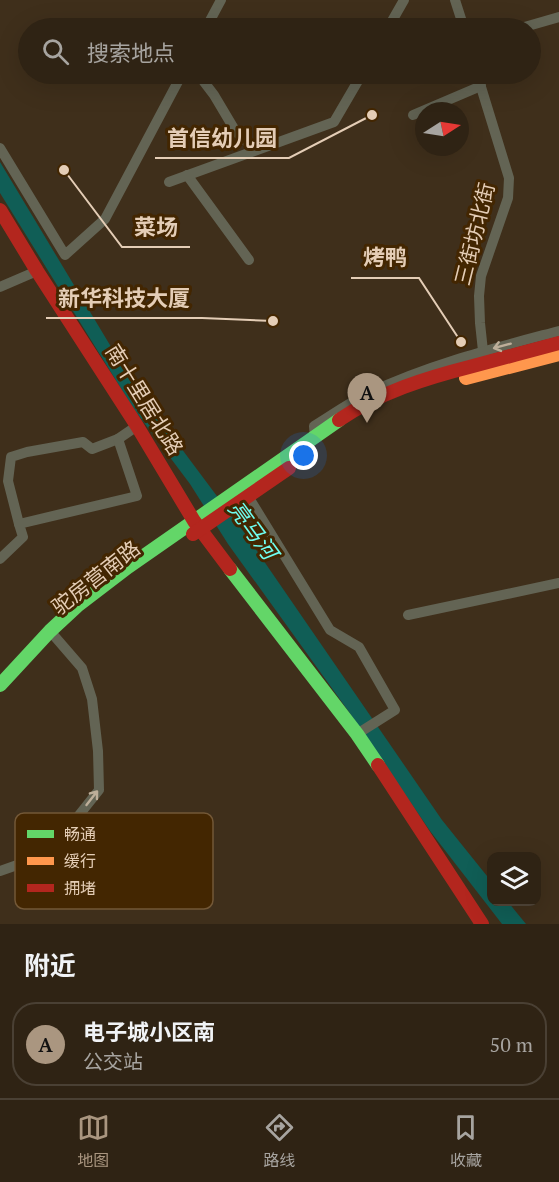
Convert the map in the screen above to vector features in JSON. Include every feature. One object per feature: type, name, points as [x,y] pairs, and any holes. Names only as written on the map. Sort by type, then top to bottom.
[{"type":"street","points":[[211,18],[221,0]]},
{"type":"street","points":[[394,18],[404,0]]},
{"type":"street","points":[[455,0],[461,18]]},
{"type":"street","points":[[541,22],[559,16]]},
{"type":"street","points":[[0,148],[65,255],[105,219],[177,84]]},
{"type":"street","points":[[206,84],[236,132],[256,150]]},
{"type":"street","points":[[169,182],[334,122],[356,84]]},
{"type":"street","points":[[413,115],[481,86]]},
{"type":"street","name":"三街坊北街","points":[[481,86],[509,178],[508,198],[481,276],[479,305],[485,362]]},
{"type":"street","points":[[187,175],[249,260]]},
{"type":"street","name":"南十里居北路","points":[[0,210],[197,525],[357,734],[482,924]]},
{"type":"street","points":[[0,287],[37,271]]},
{"type":"street","points":[[245,492],[379,408],[559,331]]},
{"type":"street","points":[[245,492],[348,414],[390,392],[424,379],[559,344]]},
{"type":"street","points":[[485,362],[559,354]]},
{"type":"street","points":[[0,559],[23,537],[8,481],[11,457],[83,442],[92,449],[118,439],[137,426]]},
{"type":"street","points":[[19,524],[137,496],[118,439]]},
{"type":"street","points":[[245,492],[330,630],[359,647],[395,710],[357,734]]},
{"type":"street","name":"驼房营南路","points":[[0,695],[77,606],[102,586],[245,492]]},
{"type":"street","points":[[408,615],[559,583]]},
{"type":"street","points":[[53,634],[82,668],[92,699],[98,751],[99,790],[81,813]]},
{"type":"street","name":"驼房营南路","points":[[0,684],[53,634]]},
{"type":"street","points":[[0,871],[15,866]]},
{"type":"water","points":[[0,162],[134,385],[246,535],[442,820],[487,876],[487,905],[430,831],[349,712],[228,544],[190,484],[133,408],[0,193]]},
{"type":"water","points":[[488,906],[511,906],[526,924],[502,924]]},
{"type":"traffic: fast","points":[[0,685],[50,631],[77,606],[128,567],[339,420]]},
{"type":"traffic: fast","points":[[230,569],[357,734],[378,765]]},
{"type":"traffic: slow","points":[[466,378],[559,354]]},
{"type":"traffic: jam","points":[[0,210],[137,426],[194,521],[230,569]]},
{"type":"traffic: jam","points":[[339,420],[371,401],[421,381],[559,343]]},
{"type":"traffic: jam","points":[[193,534],[289,468]]},
{"type":"traffic: jam","points":[[378,765],[482,924]]},
{"type":"place","name":"首信幼儿园","points":[[372,115]]},
{"type":"place","name":"菜场","points":[[64,170]]},
{"type":"place","name":"新华科技大厦","points":[[273,321]]},
{"type":"place","name":"烤鸭","points":[[461,342]]},
{"type":"place","name":"电子城小区南","points":[[367,423]]},
{"type":"water label","name":"亮马河","points":[[253,530]]}]
